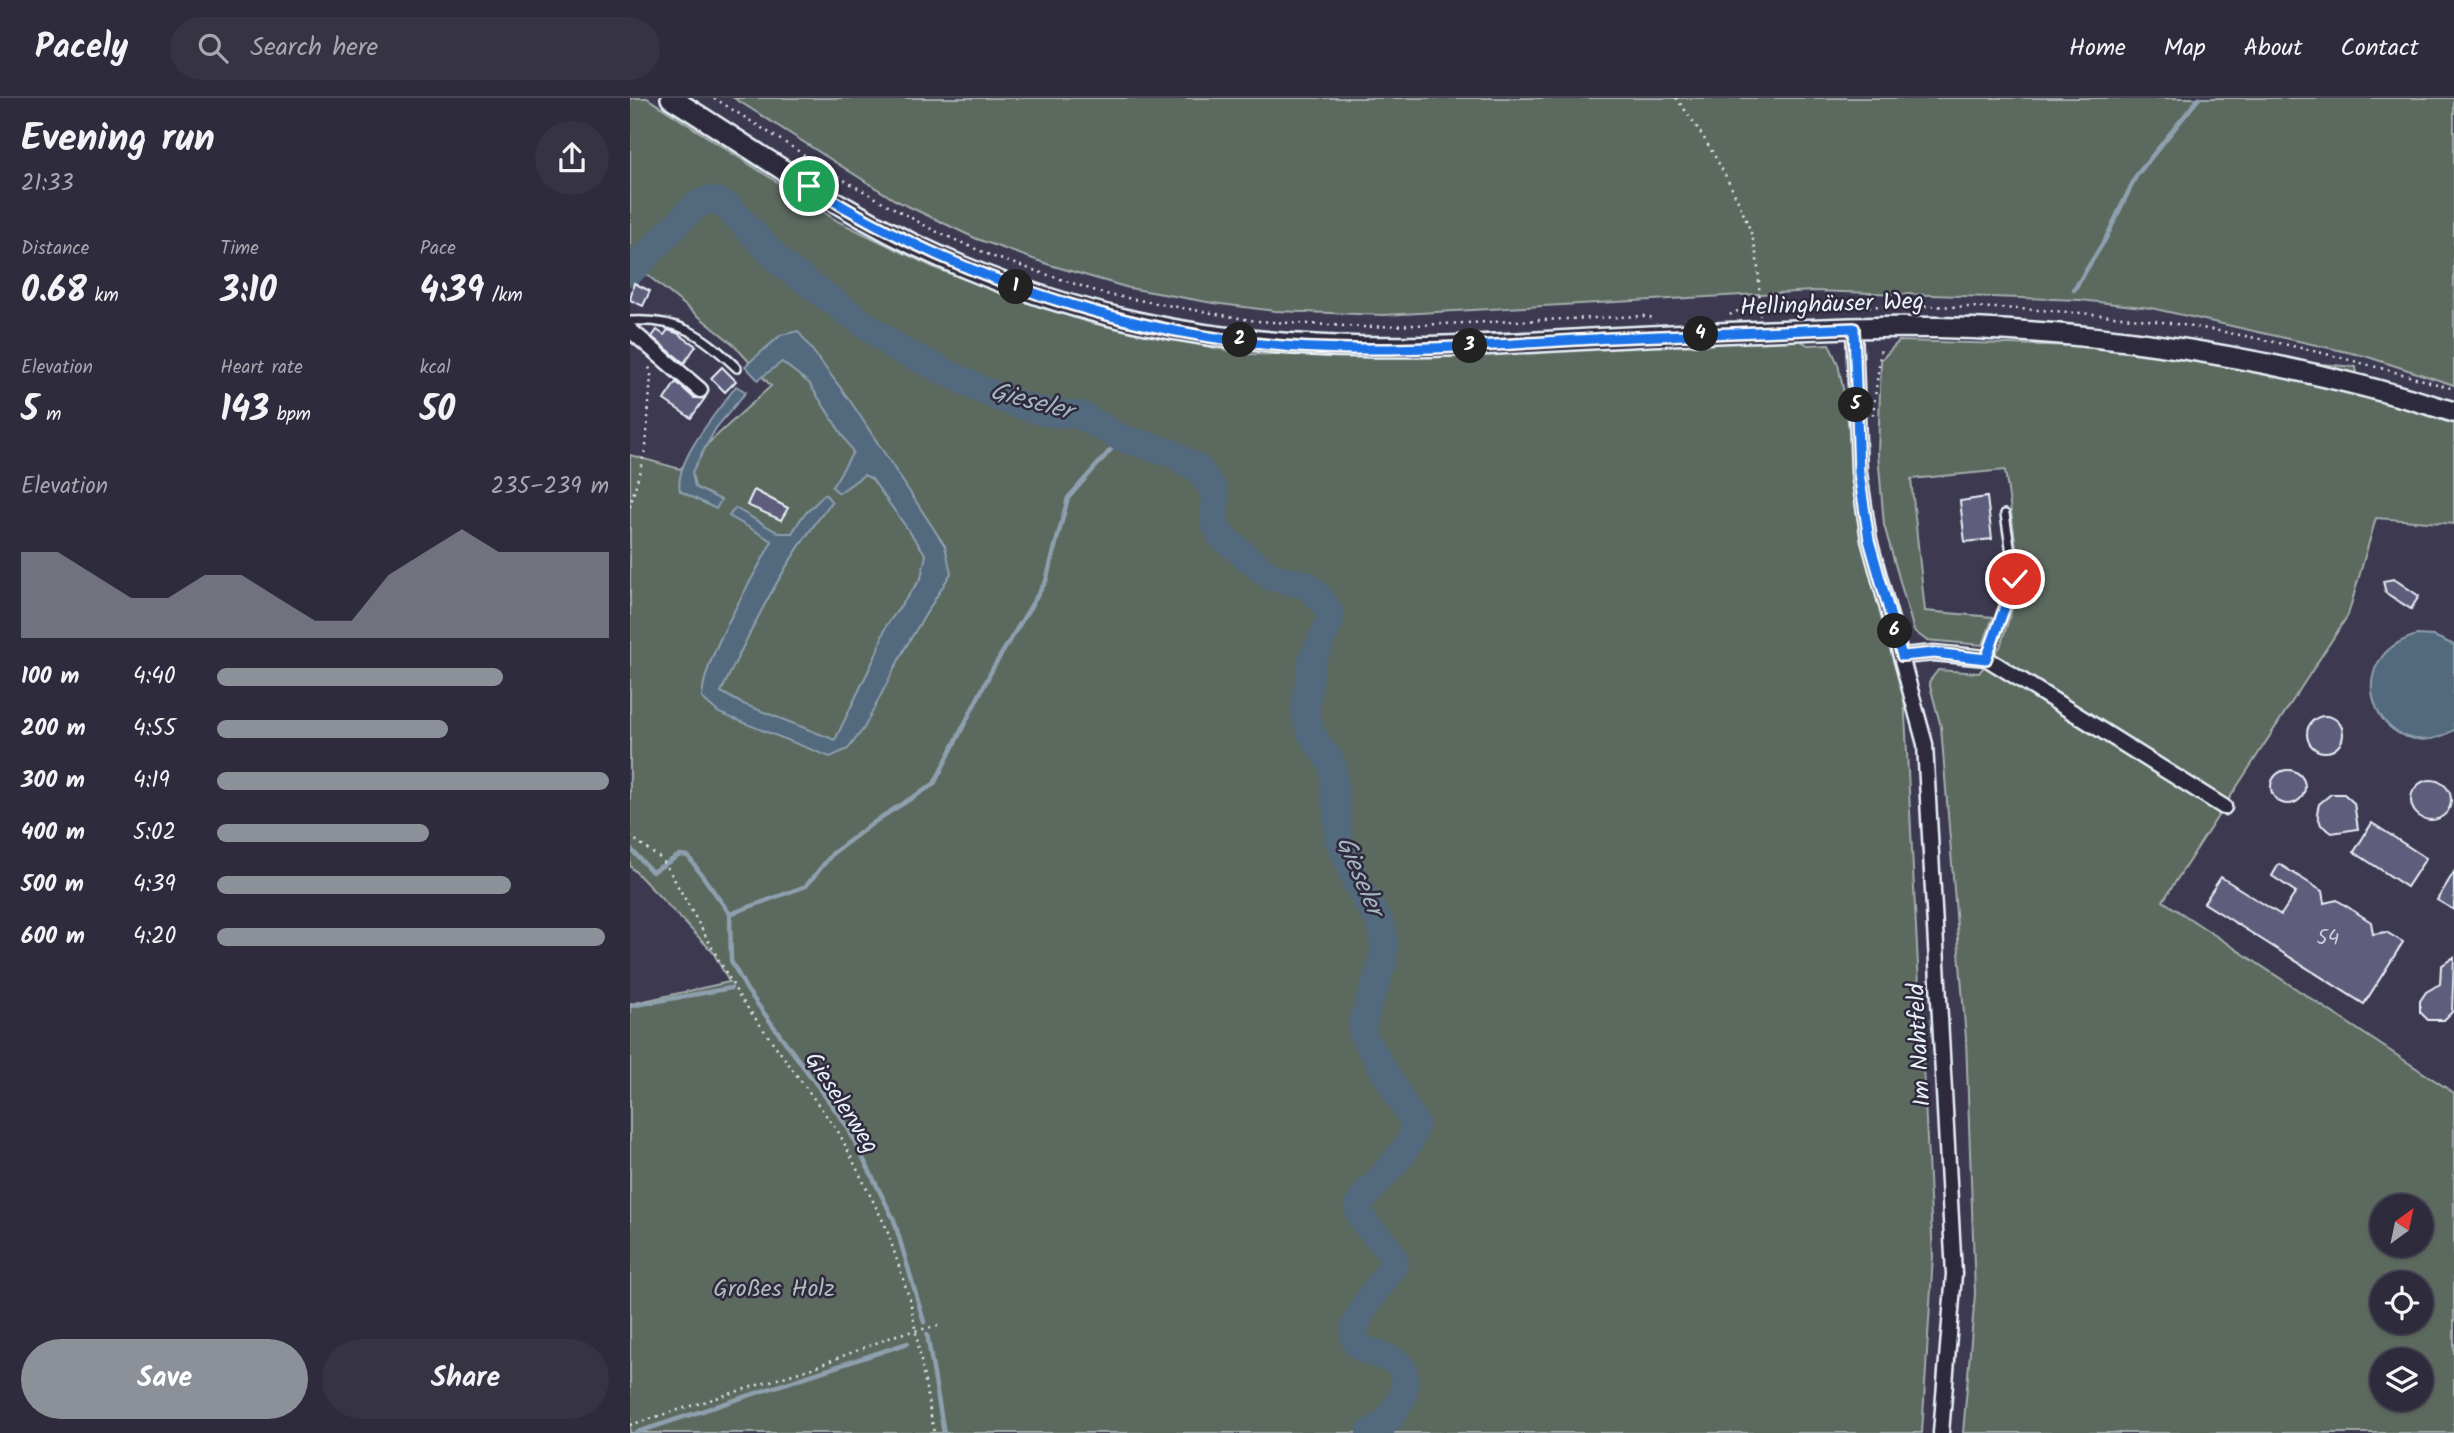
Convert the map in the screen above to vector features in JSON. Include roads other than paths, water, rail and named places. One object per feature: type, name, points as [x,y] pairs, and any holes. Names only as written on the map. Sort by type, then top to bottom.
[{"type":"street","name":"Hellinghäuser Weg","points":[[671,98],[847,209],[938,255],[1035,294],[1137,323],[1247,341],[1350,349],[1656,327],[1727,333],[1974,327],[2200,350],[2362,383],[2454,412]]},
{"type":"street","name":"Im Nahtfeld","points":[[1854,328],[1859,473],[1869,540],[1925,744],[1944,1041],[1954,1274],[1941,1433]]},
{"type":"street","points":[[630,330],[700,390]]},
{"type":"street","points":[[1902,656],[1934,653],[1986,659],[2224,807]]},
{"type":"lane","points":[[630,321],[656,319],[688,329],[706,338],[737,368]]},
{"type":"lane","points":[[1986,659],[2015,579],[2005,514]]},
{"type":"water","points":[[798,331],[851,402],[945,546],[951,573],[905,648],[864,728],[848,749],[830,757],[719,713],[702,698],[704,681],[719,641],[772,541],[729,516],[735,508],[779,533],[792,533],[802,517],[825,494],[832,502],[799,546],[758,617],[721,692],[741,703],[835,740],[875,657],[886,626],[921,578],[926,555],[872,479],[864,475],[839,493],[832,487],[853,452],[809,383],[782,362],[758,380],[745,366],[781,335]]},
{"type":"water","points":[[736,386],[746,392],[716,428],[692,472],[695,487],[721,500],[716,509],[680,491],[680,479],[683,465],[699,436]]},
{"type":"water","points":[[2417,635],[2434,636],[2454,645],[2454,730],[2429,739],[2406,737],[2389,725],[2377,708],[2372,687],[2376,666],[2391,648]]},
{"type":"waterway","points":[[2074,290],[2106,238],[2136,176],[2199,98]]},
{"type":"waterway","name":"Gieseler","points":[[630,272],[695,206],[707,201],[727,206],[782,264],[898,349],[999,398],[1044,412],[1080,415],[1121,438],[1171,453],[1200,470],[1215,492],[1215,524],[1220,535],[1271,577],[1307,585],[1325,604],[1330,614],[1329,623],[1312,660],[1305,709],[1311,733],[1333,766],[1339,840],[1358,885],[1380,923],[1384,943],[1383,962],[1362,1023],[1363,1035],[1415,1123],[1400,1157],[1358,1206],[1360,1215],[1387,1248],[1395,1263],[1359,1317],[1355,1325],[1356,1341],[1366,1350],[1395,1361],[1404,1375],[1398,1404],[1385,1422],[1370,1433]]},
{"type":"waterway","points":[[630,848],[652,872],[680,855],[688,856],[730,914],[806,886],[833,853],[880,818],[934,784],[993,668],[1046,581],[1068,498],[1121,438]]},
{"type":"waterway","points":[[730,914],[731,961],[747,990],[847,1126],[894,1220],[924,1322]]},
{"type":"waterway","points":[[630,1006],[731,988]]},
{"type":"waterway","points":[[927,1334],[944,1433]]},
{"type":"waterway","points":[[635,1433],[908,1343]]},
{"type":"park label","name":"Großes Holz","points":[[774,1289]]}]
